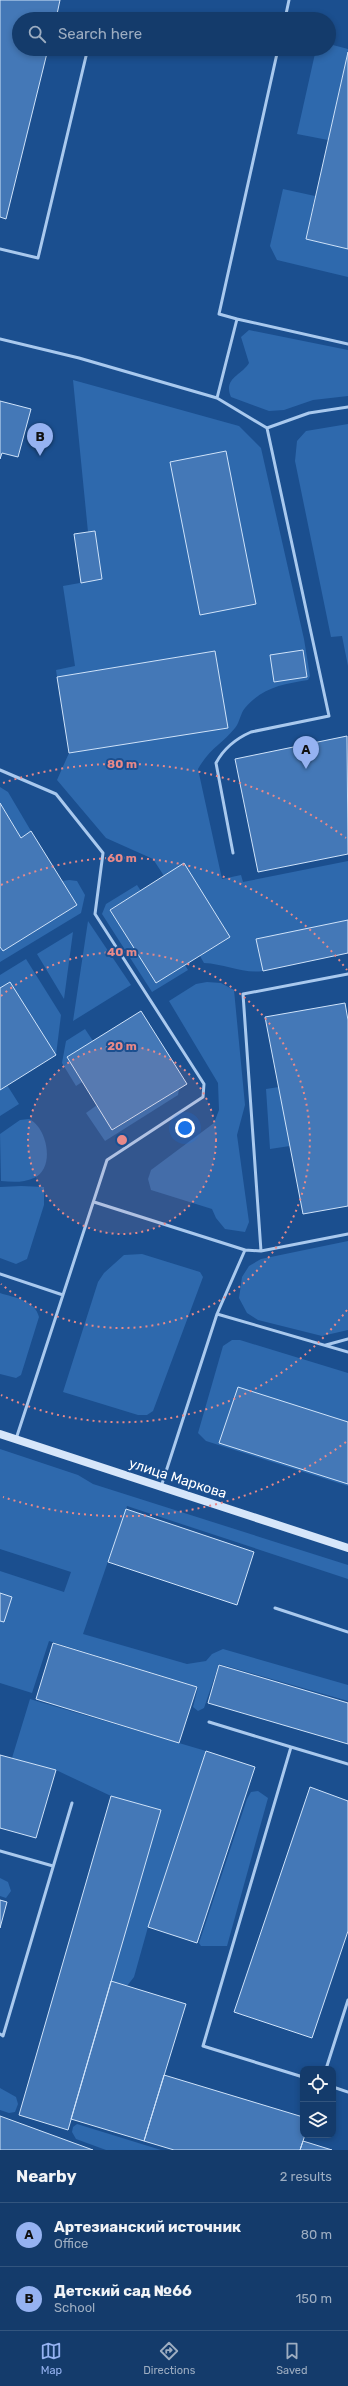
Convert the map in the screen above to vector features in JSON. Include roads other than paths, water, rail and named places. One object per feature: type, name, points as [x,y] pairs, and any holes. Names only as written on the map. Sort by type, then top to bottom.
[{"type":"street","name":"улица Маркова","points":[[0,1434],[348,1548]]},
{"type":"lane","points":[[286,12],[289,0]]},
{"type":"lane","points":[[0,249],[38,258],[86,56]]},
{"type":"lane","points":[[276,56],[219,314],[348,344]]},
{"type":"lane","points":[[217,398],[237,319]]},
{"type":"lane","points":[[0,339],[79,358],[217,398],[267,428],[329,716],[251,732],[239,738],[221,753],[216,763],[233,853]]},
{"type":"lane","points":[[267,428],[308,413],[348,407]]},
{"type":"lane","points":[[0,770],[56,794],[103,853],[95,914],[204,1084],[203,1097],[107,1160],[16,1439]]},
{"type":"lane","points":[[261,1251],[243,994],[348,974]]},
{"type":"lane","points":[[94,1202],[245,1250],[261,1251],[348,1234]]},
{"type":"lane","points":[[161,1487],[217,1314],[245,1250]]},
{"type":"lane","points":[[0,1274],[63,1295]]},
{"type":"lane","points":[[217,1314],[348,1352]]},
{"type":"lane","points":[[326,1345],[348,1339]]},
{"type":"lane","points":[[275,1608],[348,1632]]},
{"type":"lane","points":[[209,1722],[348,1764]]},
{"type":"lane","points":[[291,1747],[203,2046],[300,2077]]},
{"type":"lane","points":[[0,2034],[3,2036],[72,1803]]},
{"type":"lane","points":[[0,1851],[53,1866]]},
{"type":"lane","points":[[327,2066],[348,2000]]},
{"type":"lane","points":[[336,2088],[348,2092]]},
{"type":"place","name":"Детский сад №66","points":[[40,456]]},
{"type":"place","name":"Артезианский источник","points":[[306,769]]}]
